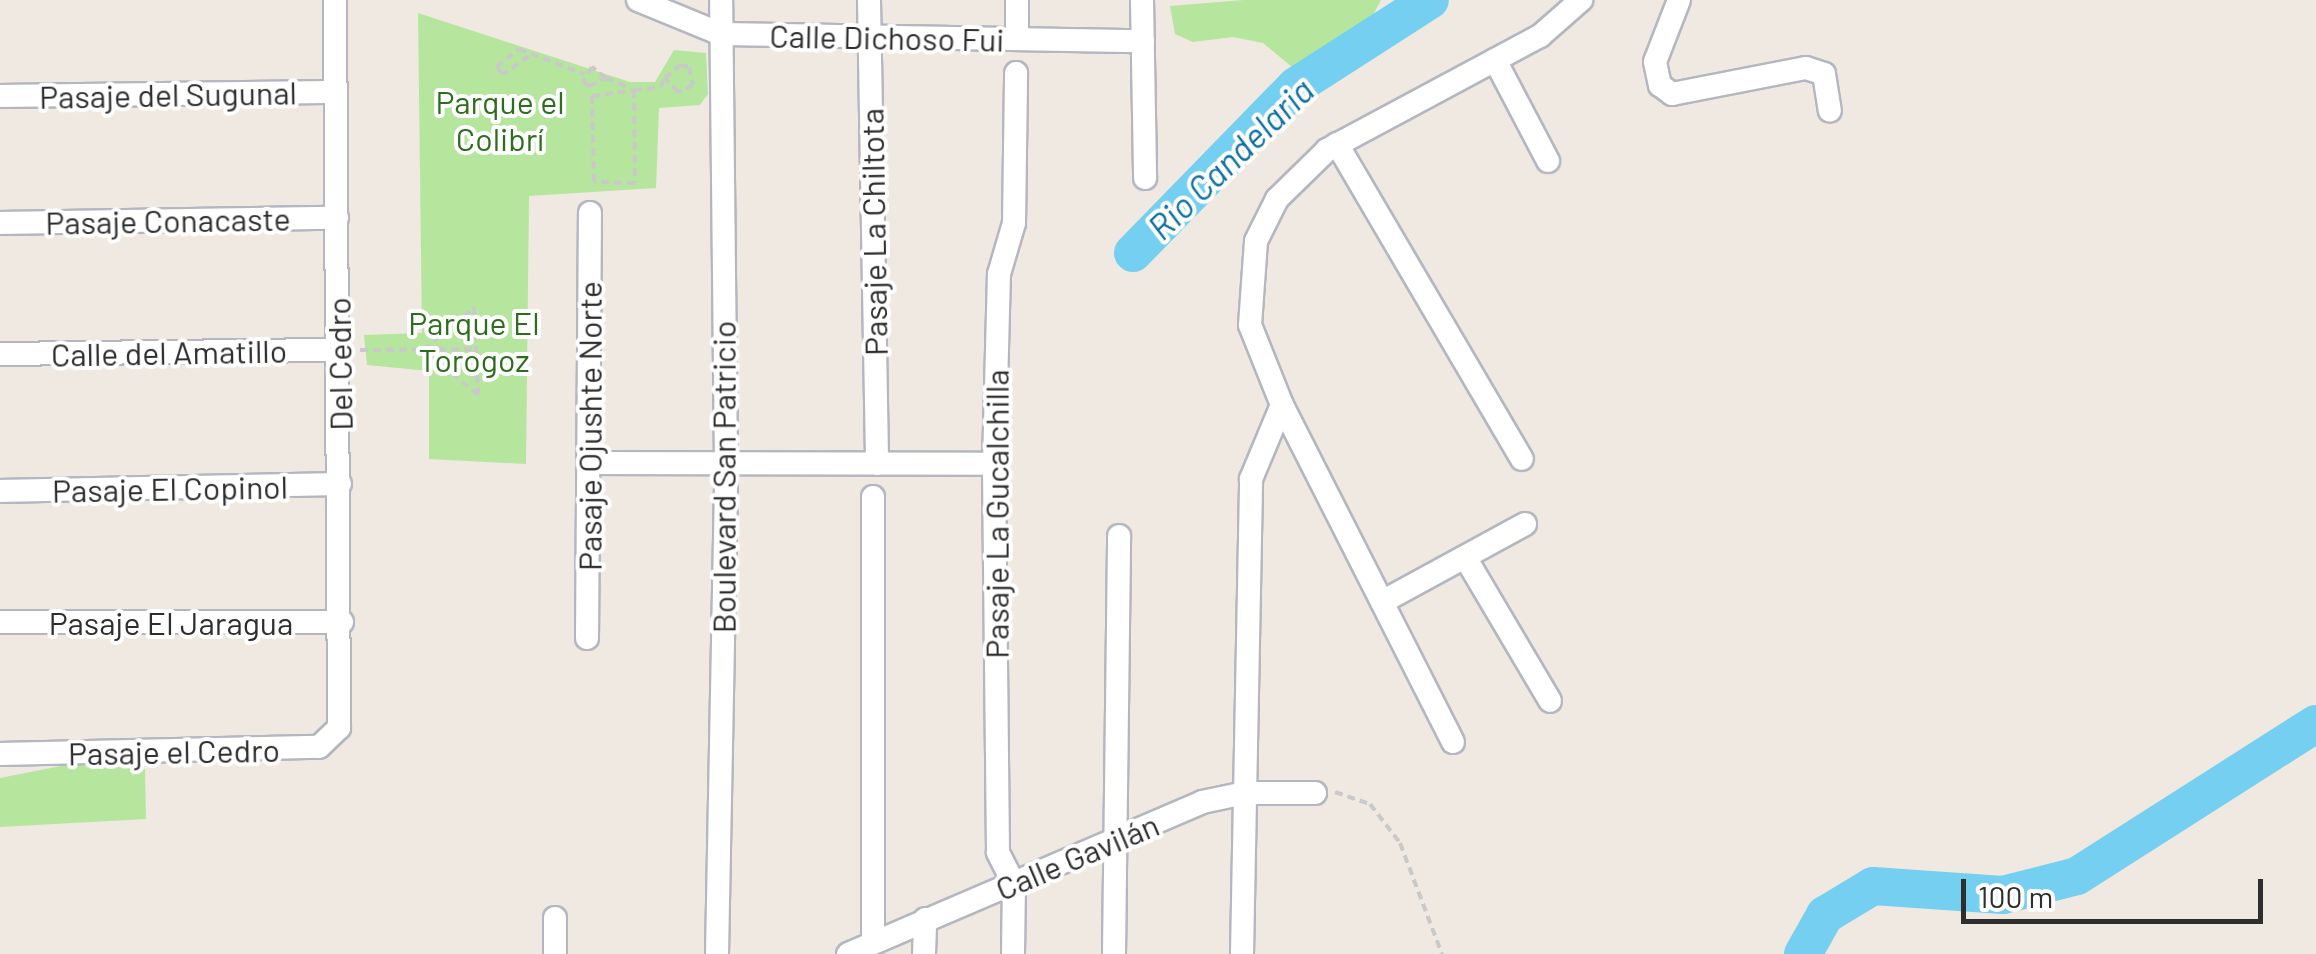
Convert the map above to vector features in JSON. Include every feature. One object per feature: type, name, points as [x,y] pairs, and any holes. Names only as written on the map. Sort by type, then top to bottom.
[{"type":"street","name":"Del Cedro","points":[[335,0],[340,728]]},
{"type":"street","name":"Calle Dichoso Fui","points":[[638,0],[721,34],[1143,41]]},
{"type":"street","name":"Boulevard San Patricio","points":[[717,954],[726,464],[722,0]]},
{"type":"street","name":"Pasaje La Chiltota","points":[[869,0],[877,464]]},
{"type":"street","points":[[1017,0],[1017,39]]},
{"type":"street","points":[[1142,0],[1144,178]]},
{"type":"street","points":[[1453,742],[1282,406],[1250,325],[1256,241],[1277,199],[1337,144],[1540,36],[1581,0]]},
{"type":"street","points":[[1679,0],[1655,62],[1660,85],[1672,94],[1806,68],[1824,74],[1830,110]]},
{"type":"street","points":[[1494,60],[1548,161]]},
{"type":"street","name":"Pasaje La Gucalchilla","points":[[1013,954],[1014,884],[998,852],[994,464],[999,274],[1014,223],[1016,73]]},
{"type":"street","name":"Pasaje del Sugunal","points":[[0,96],[336,92]]},
{"type":"street","points":[[1337,144],[1522,458]]},
{"type":"street","name":"Pasaje Ojushte Norte","points":[[587,638],[590,213]]},
{"type":"street","name":"Pasaje Conacaste","points":[[0,224],[337,218]]},
{"type":"street","name":"Calle del Amatillo","points":[[0,354],[338,350]]},
{"type":"street","points":[[1242,954],[1251,479],[1282,406]]},
{"type":"street","points":[[589,464],[994,464]]},
{"type":"street","name":"Pasaje El Copinol","points":[[0,491],[340,484]]},
{"type":"street","points":[[873,942],[874,496]]},
{"type":"street","points":[[1382,602],[1526,524]]},
{"type":"street","points":[[1114,954],[1119,536]]},
{"type":"street","points":[[1465,557],[1550,700]]},
{"type":"street","name":"Pasaje El Jaragua","points":[[0,622],[342,622]]},
{"type":"street","name":"Pasaje el Cedro","points":[[0,754],[319,748],[340,728]]},
{"type":"street","name":"Calle Gavilán","points":[[848,954],[1202,802],[1245,793],[1315,793]]},
{"type":"street","points":[[554,918],[556,954]]},
{"type":"street","points":[[924,954],[926,919]]},
{"type":"path","points":[[529,56],[503,74],[496,67],[519,49],[584,74],[589,86],[606,78]]},
{"type":"path","points":[[634,90],[634,183],[594,182],[592,96],[634,90],[661,87],[688,89],[694,74],[680,65],[661,87]]},
{"type":"path","points":[[584,74],[592,68],[634,90]]},
{"type":"path","points":[[665,78],[670,89]]},
{"type":"path","points":[[474,307],[478,395],[424,350],[474,307]]},
{"type":"path","points":[[338,350],[476,349]]},
{"type":"path","points":[[1315,793],[1342,792],[1370,804],[1400,843],[1442,954]]},
{"type":"green space","points":[[1244,0],[1381,0],[1371,19],[1338,45],[1292,67],[1263,43],[1233,37],[1193,42],[1175,34],[1170,6]]},
{"type":"green space","name":"Parque el Colibrí","points":[[418,13],[630,82],[655,82],[674,50],[706,53],[708,94],[700,105],[659,108],[656,188],[529,196],[526,464],[429,459],[429,371],[367,365],[364,335],[422,333]]},
{"type":"green space","points":[[76,763],[145,769],[146,819],[0,827],[0,778]]},
{"type":"waterway","name":"Rio Candelaria","points":[[1133,253],[1296,86],[1430,0]]},
{"type":"waterway","points":[[1803,954],[1825,915],[1873,886],[2003,895],[2077,876],[2316,724]]},
{"type":"park label","name":"Parque El Torogoz","points":[[474,342]]}]
